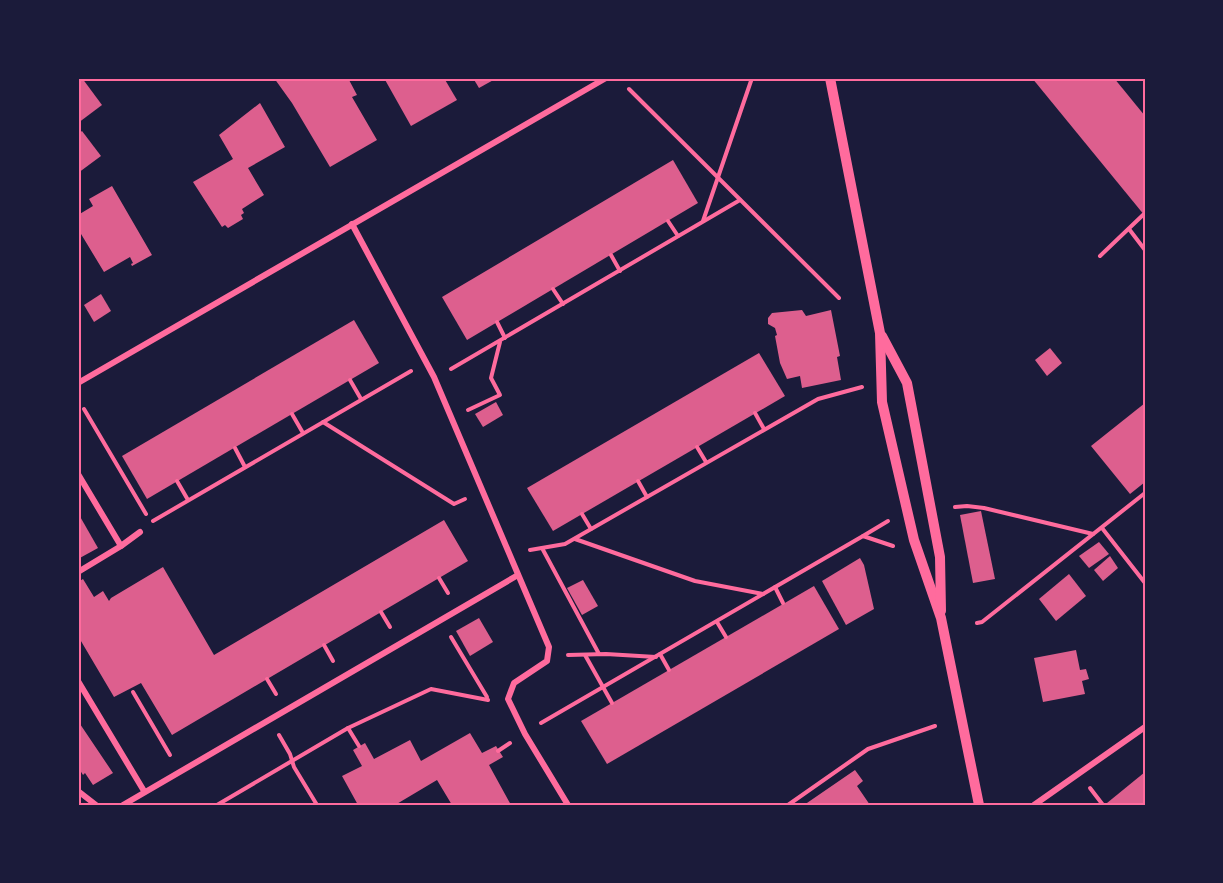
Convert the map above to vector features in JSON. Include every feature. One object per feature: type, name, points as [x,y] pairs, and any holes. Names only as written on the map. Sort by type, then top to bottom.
[{"type":"street","points":[[78,383],[606,78]]},
{"type":"street","points":[[830,78],[880,333],[882,402],[914,540],[941,618],[979,805]]},
{"type":"street","points":[[352,224],[428,362],[549,647],[549,655],[543,666],[514,684],[508,699],[525,734],[568,805]]},
{"type":"street","points":[[880,333],[907,383],[939,547],[941,618]]},
{"type":"street","points":[[78,474],[121,546]]},
{"type":"street","points":[[78,572],[140,532]]},
{"type":"street","points":[[123,805],[518,575]]},
{"type":"street","points":[[78,681],[144,791]]},
{"type":"street","points":[[1034,805],[1145,727]]},
{"type":"street","points":[[78,791],[96,805]]},
{"type":"path","points":[[703,222],[753,78]]},
{"type":"path","points":[[629,89],[839,298]]},
{"type":"path","points":[[434,377],[500,341],[740,200]]},
{"type":"path","points":[[1100,256],[1144,214]]},
{"type":"path","points":[[668,221],[678,236]]},
{"type":"path","points":[[1129,229],[1145,250]]},
{"type":"path","points":[[611,255],[620,271]]},
{"type":"path","points":[[553,289],[563,304]]},
{"type":"path","points":[[496,322],[505,338]]},
{"type":"path","points":[[468,410],[500,395],[491,378],[500,341]]},
{"type":"path","points":[[84,409],[150,522],[428,362]]},
{"type":"path","points":[[350,380],[361,399]]},
{"type":"path","points":[[530,551],[565,544],[825,395],[865,386]]},
{"type":"path","points":[[755,413],[764,429]]},
{"type":"path","points":[[292,414],[303,433]]},
{"type":"path","points":[[323,422],[454,504],[482,491]]},
{"type":"path","points":[[697,447],[706,462]]},
{"type":"path","points":[[235,448],[245,467]]},
{"type":"path","points":[[638,481],[647,497]]},
{"type":"path","points":[[177,482],[188,500]]},
{"type":"path","points":[[977,623],[982,622],[1145,493]]},
{"type":"path","points":[[955,507],[984,508],[1093,534]]},
{"type":"path","points":[[582,514],[591,529]]},
{"type":"path","points":[[534,727],[893,518]]},
{"type":"path","points":[[1102,528],[1145,583]]},
{"type":"path","points":[[863,536],[899,549]]},
{"type":"path","points":[[574,539],[695,581],[763,594]]},
{"type":"path","points":[[542,548],[599,654]]},
{"type":"path","points":[[439,578],[450,596]]},
{"type":"path","points":[[775,587],[783,603]]},
{"type":"path","points":[[381,612],[392,630]]},
{"type":"path","points":[[717,622],[726,637]]},
{"type":"path","points":[[324,645],[335,664]]},
{"type":"path","points":[[549,655],[658,656],[669,670]]},
{"type":"path","points":[[585,655],[612,703]]},
{"type":"path","points":[[267,679],[277,698]]},
{"type":"path","points":[[217,805],[348,728],[431,689],[489,700]]},
{"type":"path","points":[[788,805],[868,750],[935,726]]},
{"type":"path","points":[[348,728],[359,746]]},
{"type":"path","points":[[275,729],[316,805]]},
{"type":"path","points":[[498,750],[513,741]]},
{"type":"path","points":[[1086,783],[1103,805]]},
{"type":"building","points":[[82,78],[102,105],[78,123],[78,81]]},
{"type":"building","points":[[274,78],[348,78],[357,95],[352,97],[377,140],[330,167],[292,103]]},
{"type":"building","points":[[384,78],[444,78],[457,100],[411,126]]},
{"type":"building","points":[[473,78],[497,78],[479,88]]},
{"type":"building","points":[[1032,78],[1114,78],[1145,116],[1145,216]]},
{"type":"building","points":[[260,103],[285,147],[248,168],[264,195],[242,209],[243,219],[228,228],[225,225],[222,227],[193,182],[233,159],[219,135]]},
{"type":"building","points":[[82,131],[101,156],[78,173],[78,134]]},
{"type":"building","points":[[673,160],[698,203],[467,340],[442,297]]},
{"type":"building","points":[[112,186],[152,255],[132,266],[130,257],[104,272],[78,229],[78,215],[93,206],[89,199]]},
{"type":"building","points":[[101,294],[111,311],[94,322],[84,305]]},
{"type":"building","points":[[802,310],[806,316],[831,310],[840,356],[837,357],[841,380],[802,388],[800,376],[787,379],[780,363],[775,328],[768,324],[768,318],[772,313]]},
{"type":"building","points":[[354,320],[379,363],[147,499],[122,456]]},
{"type":"building","points":[[1050,348],[1062,363],[1047,376],[1035,360]]},
{"type":"building","points":[[759,353],[785,396],[553,531],[527,488]]},
{"type":"building","points":[[496,402],[503,415],[483,427],[475,414]]},
{"type":"building","points":[[1145,403],[1145,482],[1130,494],[1091,446]]},
{"type":"building","points":[[981,511],[995,579],[973,583],[960,515]]},
{"type":"building","points":[[78,513],[98,548],[78,559]]},
{"type":"building","points":[[444,520],[468,561],[172,735],[141,683],[114,697],[78,636],[78,582],[83,579],[94,597],[103,591],[109,601],[163,567],[214,655]]},
{"type":"building","points":[[1099,542],[1109,554],[1089,568],[1079,556]]},
{"type":"building","points":[[1110,556],[1118,568],[1103,581],[1094,570]]},
{"type":"building","points":[[860,558],[864,565],[874,609],[846,625],[822,581]]},
{"type":"building","points":[[1069,574],[1086,596],[1056,621],[1039,599]]},
{"type":"building","points":[[583,580],[598,606],[582,615],[567,588]]},
{"type":"building","points":[[814,586],[839,629],[607,764],[581,721]]},
{"type":"building","points":[[479,618],[493,642],[470,656],[456,631]]},
{"type":"building","points":[[1076,650],[1080,670],[1086,669],[1089,679],[1082,681],[1085,694],[1043,702],[1034,658]]},
{"type":"building","points":[[78,721],[113,773],[93,785],[78,767]]},
{"type":"building","points":[[470,733],[482,753],[496,746],[503,757],[489,765],[511,805],[452,805],[437,780],[395,805],[358,805],[342,776],[362,766],[353,750],[365,743],[374,759],[410,740],[421,761]]},
{"type":"building","points":[[855,770],[863,781],[857,786],[870,805],[804,805]]},
{"type":"building","points":[[1145,772],[1145,805],[1109,805],[1107,803]]}]
